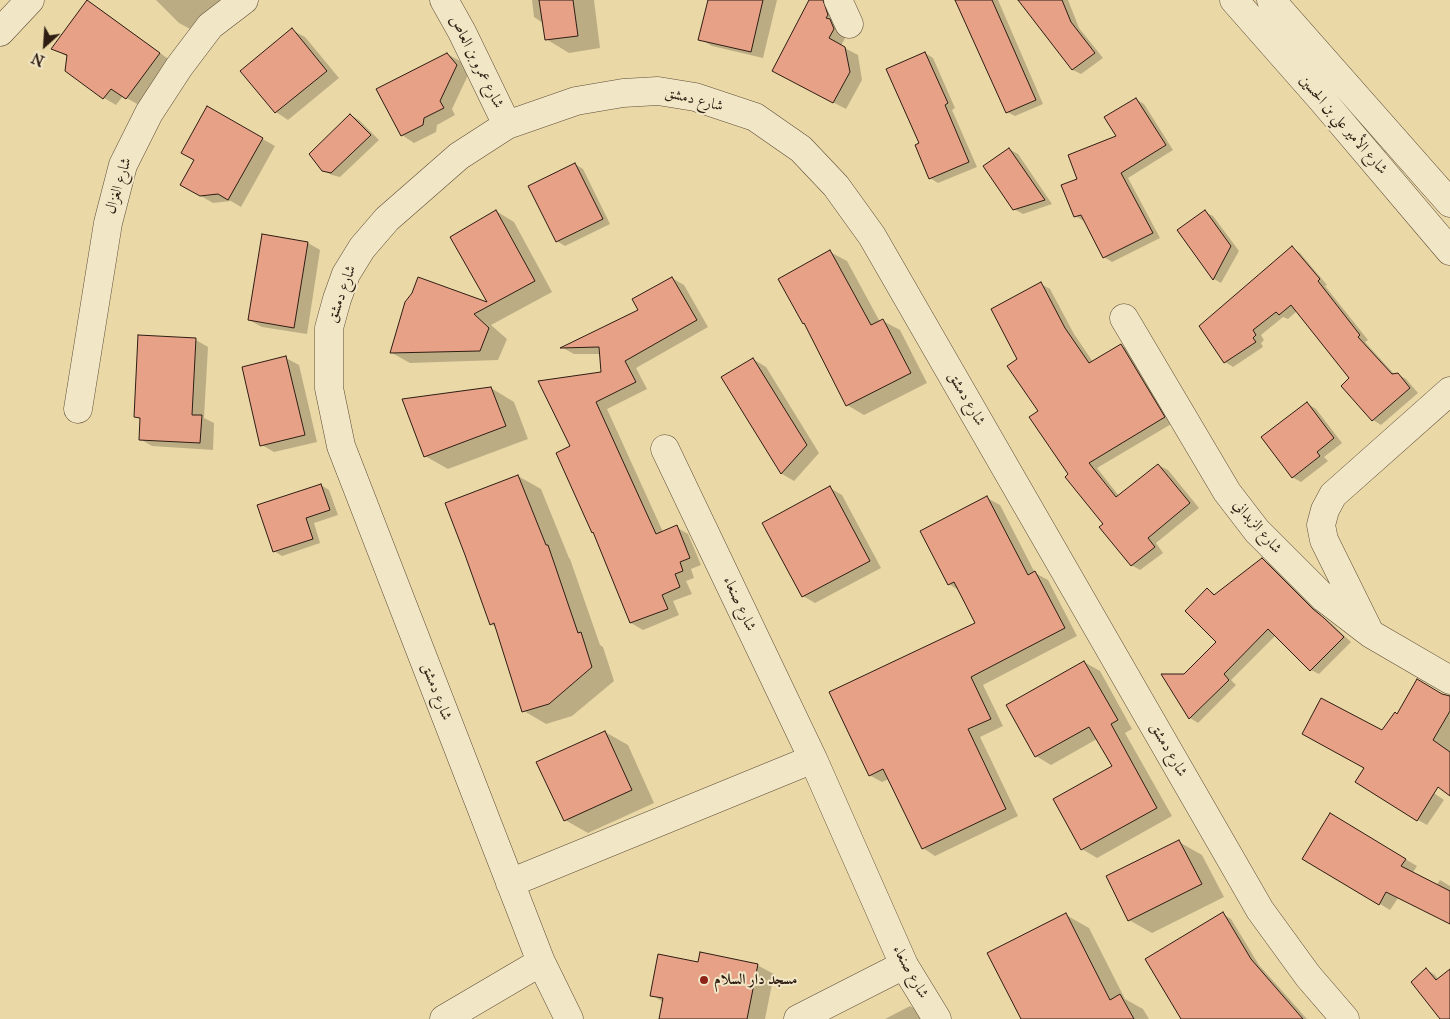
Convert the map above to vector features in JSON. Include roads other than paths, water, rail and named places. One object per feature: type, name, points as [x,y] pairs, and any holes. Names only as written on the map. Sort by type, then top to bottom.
[{"type":"street","points":[[0,32],[30,0]]},
{"type":"street","name":"شارع الغزال","points":[[78,409],[108,224],[123,165],[150,113],[179,67],[210,26],[244,0]]},
{"type":"street","name":"شارع عمرو بن العاص","points":[[444,0],[462,32],[507,125]]},
{"type":"street","name":"شارع الأمير علي بن الحسين","points":[[1234,0],[1450,251]]},
{"type":"street","name":"شارع الأمير علي بن الحسين","points":[[1271,0],[1450,203]]},
{"type":"street","name":"شارع دمشق","points":[[569,1019],[541,962],[341,446],[329,388],[329,328],[346,274],[362,248],[387,219],[459,156],[507,125],[576,101],[623,93],[658,91],[695,97],[755,117],[801,150],[836,186],[872,236],[1260,910],[1308,976],[1345,1019]]},
{"type":"street","name":"شارع الزبداني","points":[[1124,318],[1227,492],[1258,531],[1324,598],[1371,634],[1450,680]]},
{"type":"street","points":[[1371,634],[1324,540],[1321,525],[1324,510],[1334,495],[1450,391]]},
{"type":"street","name":"شارع صنعاء","points":[[665,448],[813,759],[904,965],[937,1019]]},
{"type":"street","points":[[510,883],[813,759]]},
{"type":"street","points":[[444,1019],[541,962]]},
{"type":"street","points":[[798,1019],[904,965]]},
{"type":"place","name":"مسجد دار السلام","points":[[704,980]]}]
